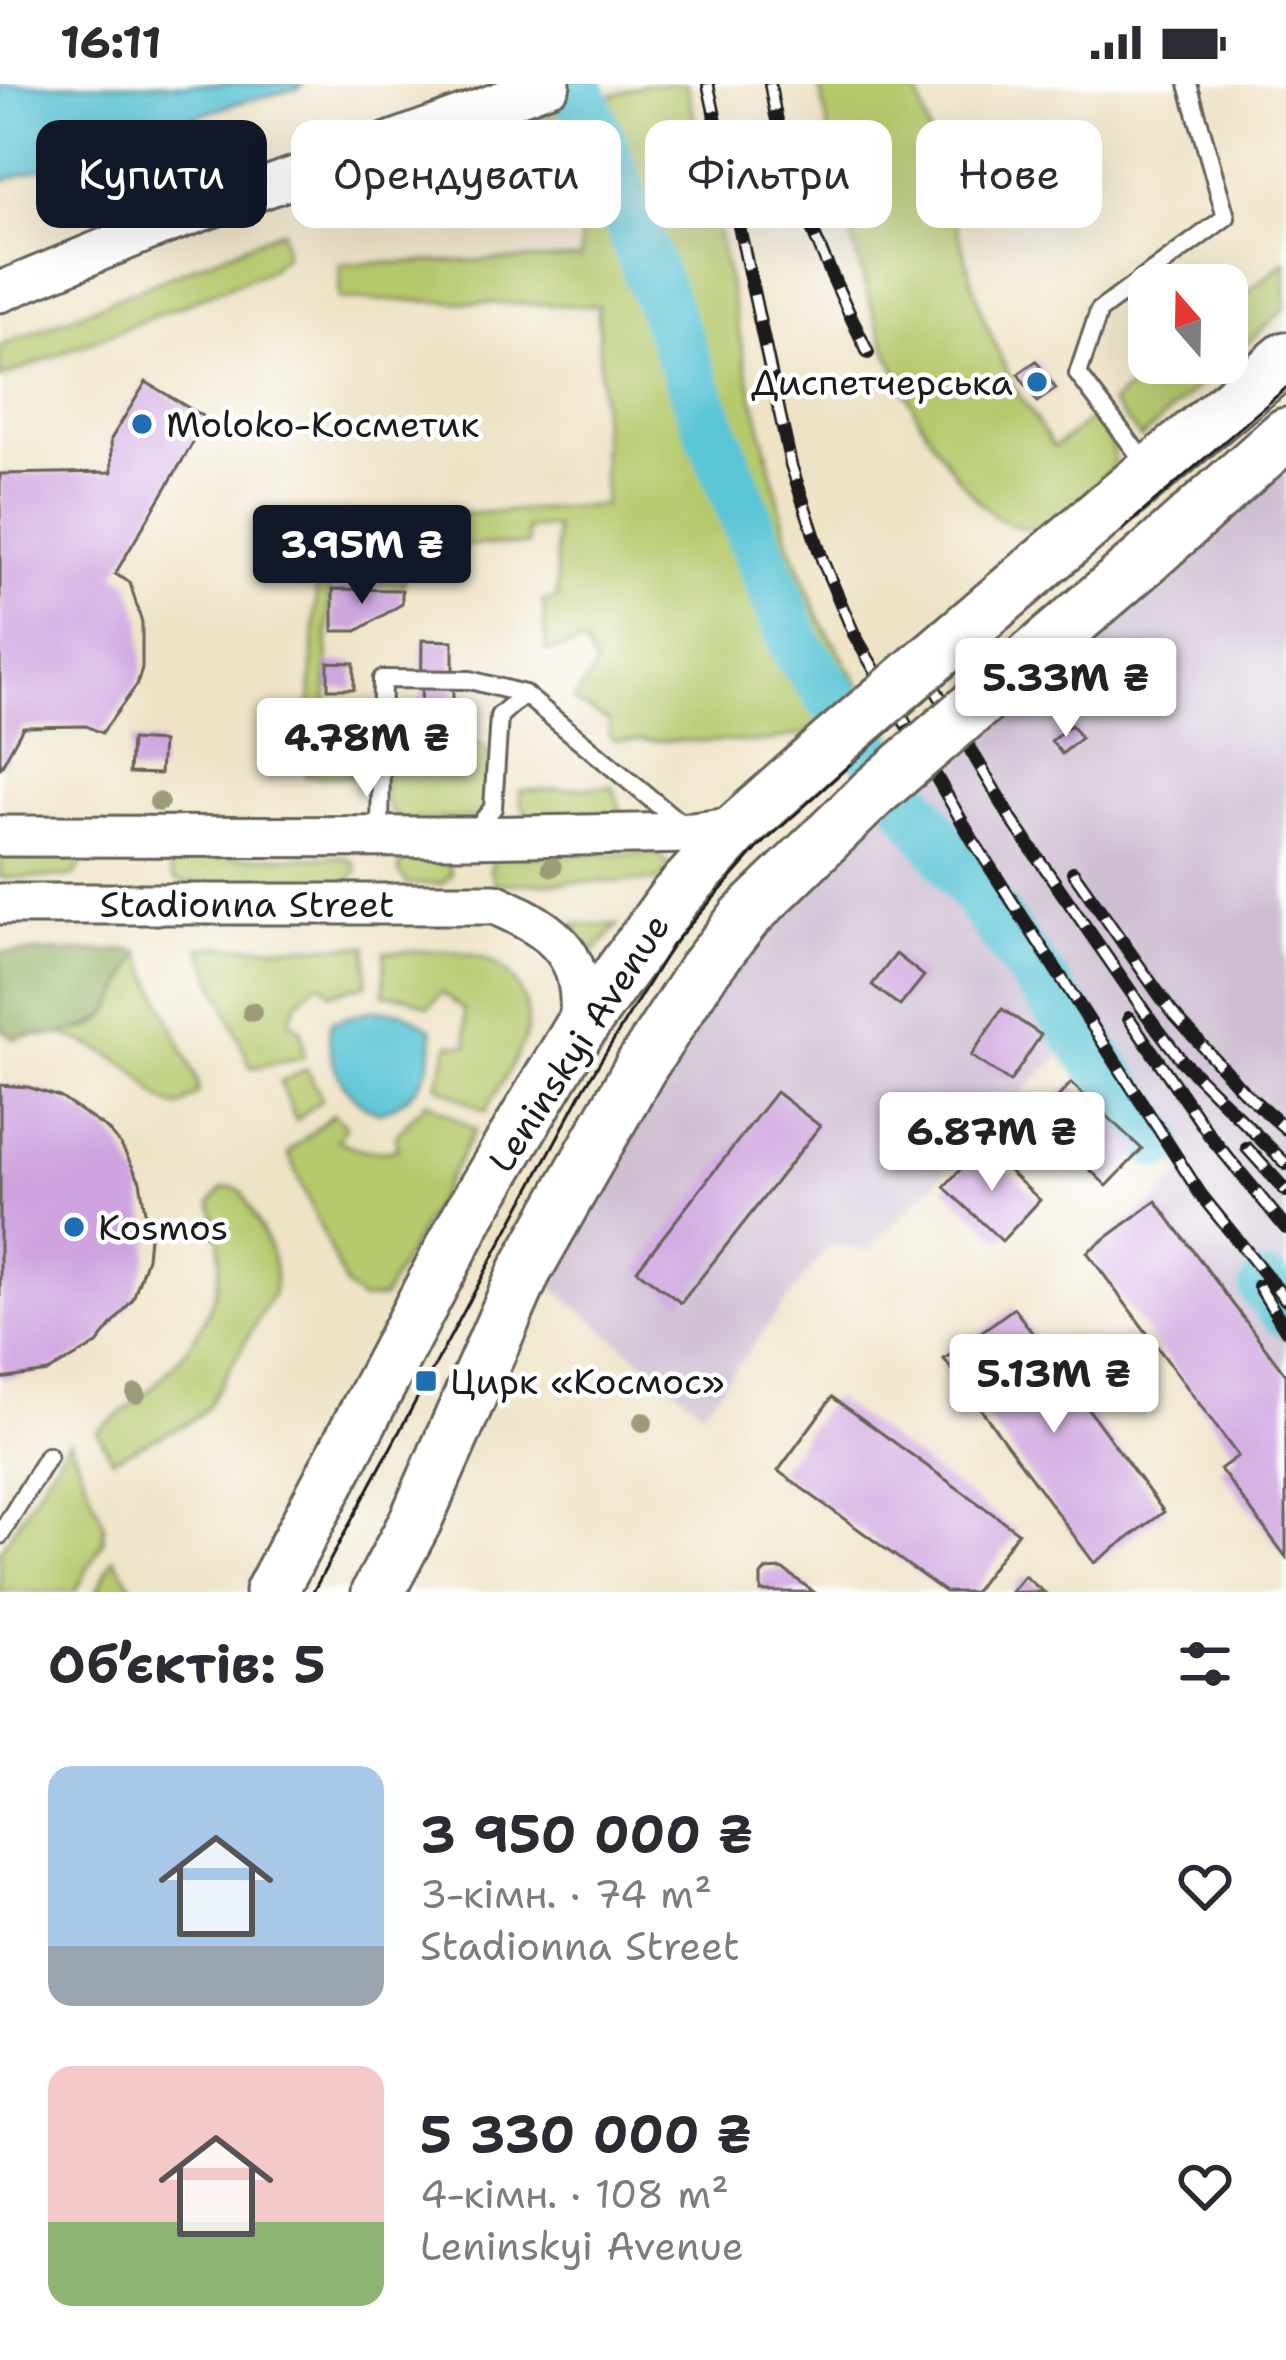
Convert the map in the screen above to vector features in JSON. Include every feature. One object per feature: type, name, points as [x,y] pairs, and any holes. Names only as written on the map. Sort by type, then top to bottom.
[{"type":"main road","name":"Leninskyi Avenue","points":[[271,1592],[471,1211],[579,1030],[663,913],[715,830],[832,743],[1286,358]]},
{"type":"main road","name":"Leninskyi Avenue","points":[[378,1592],[415,1522],[525,1271],[640,1068],[703,971],[745,917],[874,792],[1286,434]]},
{"type":"street","points":[[0,292],[157,227],[550,84]]},
{"type":"street","name":"Stadionna Street","points":[[0,836],[469,837],[715,830]]},
{"type":"street","points":[[72,903],[95,891],[105,876],[103,859],[83,836]]},
{"type":"street","points":[[176,902],[154,874],[166,848],[186,837]]},
{"type":"street","points":[[380,837],[380,905]]},
{"type":"street","points":[[469,837],[482,904],[543,926],[566,948],[582,998],[579,1030]]},
{"type":"street","name":"Stadionna Street","points":[[0,904],[482,904]]},
{"type":"lane","points":[[1151,471],[1078,374],[1099,311],[1226,217],[1188,84]]},
{"type":"lane","points":[[380,837],[382,679],[470,680],[524,694],[715,830]]},
{"type":"lane","points":[[469,837],[493,808],[499,716],[524,694]]},
{"type":"lane","points":[[0,1535],[48,1456]]},
{"type":"shaded area","points":[[1286,462],[1286,1375],[1156,1201],[1181,1174],[1074,1041],[867,1251],[829,1245],[703,1411],[541,1278],[655,1077],[795,889]]},
{"type":"green space","points":[[646,84],[687,84],[695,120],[645,120],[645,228],[717,228],[789,542],[820,620],[860,686],[805,734],[763,742],[614,740],[609,721],[573,701],[596,667],[584,643],[546,652],[543,601],[557,599],[555,527],[527,529],[528,545],[422,545],[422,572],[404,574],[404,585],[329,585],[326,730],[349,732],[360,740],[364,776],[306,776],[319,544],[397,542],[400,518],[604,505],[598,306],[339,299],[340,264],[581,258],[580,228],[621,228],[621,120],[536,120]]},
{"type":"green space","points":[[819,84],[915,84],[926,120],[916,120],[916,228],[957,228],[983,317],[1014,387],[1054,447],[1093,418],[1109,440],[1115,459],[1110,470],[1052,521],[1019,527],[989,511],[928,433],[883,339],[850,228],[892,228],[892,120],[827,120]]},
{"type":"green space","points":[[283,230],[285,256],[268,271],[0,378],[0,346]]},
{"type":"green space","points":[[1286,261],[1286,308],[1248,342],[1248,292]]},
{"type":"green space","points":[[1134,384],[1201,384],[1141,438],[1111,403]]},
{"type":"green space","points":[[473,741],[487,748],[488,756],[489,793],[481,817],[400,821],[393,815],[384,787],[391,747],[404,742]]},
{"type":"green space","points":[[613,786],[622,814],[616,819],[529,819],[521,804],[520,791]]},
{"type":"green space","points":[[0,851],[75,853],[82,862],[76,874],[68,877],[0,878]]},
{"type":"green space","points":[[658,853],[670,866],[655,881],[495,884],[490,871],[493,860],[500,856]]},
{"type":"green space","points":[[345,857],[355,863],[357,872],[346,885],[181,882],[169,868],[175,859]]},
{"type":"green space","points":[[406,857],[445,857],[452,874],[442,884],[407,884],[399,872]]},
{"type":"green space","points":[[573,924],[618,925],[592,954]]},
{"type":"green space","points":[[367,946],[367,984],[331,993],[320,983],[295,1008],[289,1020],[302,1031],[304,1057],[251,1068],[200,947]]},
{"type":"green space","points":[[385,952],[479,956],[495,963],[520,991],[527,1014],[525,1037],[485,1112],[437,1085],[449,1044],[468,1045],[464,1010],[442,992],[429,1007],[384,994]]},
{"type":"green space","points":[[0,953],[140,953],[119,996],[95,1023],[60,1034],[14,1039],[0,1028]]},
{"type":"green space","points":[[140,953],[198,1083],[198,1094],[180,1107],[160,1098],[117,1059],[61,1034],[91,1028],[108,1015]]},
{"type":"green space","points":[[307,1069],[322,1099],[296,1121],[280,1082]]},
{"type":"green space","points":[[427,1101],[475,1130],[383,1298],[361,1300],[346,1286],[288,1153],[333,1114],[346,1126],[338,1140],[367,1150],[397,1149],[395,1136]]},
{"type":"green space","points":[[223,1188],[242,1191],[266,1241],[274,1267],[273,1294],[206,1409],[188,1423],[112,1459],[97,1431],[176,1362],[210,1306],[218,1274],[219,1240],[211,1203]]},
{"type":"green space","points":[[69,1440],[104,1524],[103,1541],[75,1592],[0,1592],[0,1551]]},
{"type":"green space","points":[[114,1558],[136,1592],[96,1592]]},
{"type":"water","points":[[0,84],[302,84],[186,120],[36,120],[36,170],[0,182]]},
{"type":"water","points":[[373,1010],[403,1012],[432,1029],[431,1057],[421,1081],[403,1100],[378,1113],[346,1087],[330,1050],[331,1022]]},
{"type":"building","name":"Диспетчерська","points":[[1036,361],[1056,389],[1037,402],[1018,374]]},
{"type":"building","points":[[146,382],[207,419],[115,574],[130,583],[142,623],[142,668],[137,685],[102,733],[86,726],[23,727],[0,769],[0,474],[112,472],[111,439]]},
{"type":"building","points":[[333,589],[402,590],[402,604],[357,631],[333,631]]},
{"type":"building","points":[[422,640],[453,641],[453,717],[421,717]]},
{"type":"building","points":[[328,662],[354,663],[354,689],[328,689]]},
{"type":"building","points":[[1071,725],[1081,738],[1062,754],[1051,741]]},
{"type":"building","points":[[131,740],[162,742],[160,774],[129,773]]},
{"type":"building","points":[[896,954],[924,976],[900,1006],[872,985]]},
{"type":"building","points":[[1002,1009],[1041,1035],[1010,1082],[971,1056]]},
{"type":"building","points":[[1071,1083],[1142,1149],[1107,1186],[1037,1120]]},
{"type":"building","name":"Kosmos","points":[[0,1085],[60,1097],[107,1129],[140,1181],[149,1237],[133,1299],[97,1344],[48,1372],[0,1379]]},
{"type":"building","points":[[776,1092],[820,1126],[681,1303],[637,1270]]},
{"type":"building","points":[[982,1146],[1040,1200],[1002,1241],[944,1187]]},
{"type":"building","points":[[1156,1201],[1286,1375],[1286,1557],[1220,1469],[1238,1456],[1087,1252]]},
{"type":"building","points":[[1014,1308],[1164,1512],[1094,1563],[944,1359]]},
{"type":"building","points":[[832,1397],[1018,1532],[974,1592],[945,1592],[778,1471]]},
{"type":"building","points":[[782,1569],[814,1592],[761,1592],[766,1570]]},
{"type":"building","points":[[1024,1576],[1044,1592],[1011,1592]]},
{"type":"waterway","points":[[576,84],[797,648],[1158,1142]]},
{"type":"waterway","points":[[1266,1288],[1286,1310]]},
{"type":"tram line","points":[[313,1592],[584,1088],[672,945],[757,849],[1286,388]]},
{"type":"railway","points":[[708,84],[791,465],[823,562],[854,634],[972,839],[1201,1195],[1286,1300]]},
{"type":"railway","points":[[770,84],[797,189],[868,353]]},
{"type":"railway","points":[[927,675],[1013,822],[1147,1015],[1182,1061],[1286,1164]]},
{"type":"railway","points":[[1073,872],[1171,1011],[1244,1092],[1286,1129]]},
{"type":"railway","points":[[1129,1018],[1210,1136],[1286,1228]]},
{"type":"railway","points":[[1247,1148],[1286,1191]]},
{"type":"railway","points":[[1259,1286],[1286,1330]]},
{"type":"place","name":"Диспетчерська","points":[[1037,382]]},
{"type":"place","name":"Moloko-Косметик","points":[[142,424]]},
{"type":"place","name":"Kosmos","points":[[74,1227]]},
{"type":"place","name":"Цирк «Космос»","points":[[426,1381]]}]
